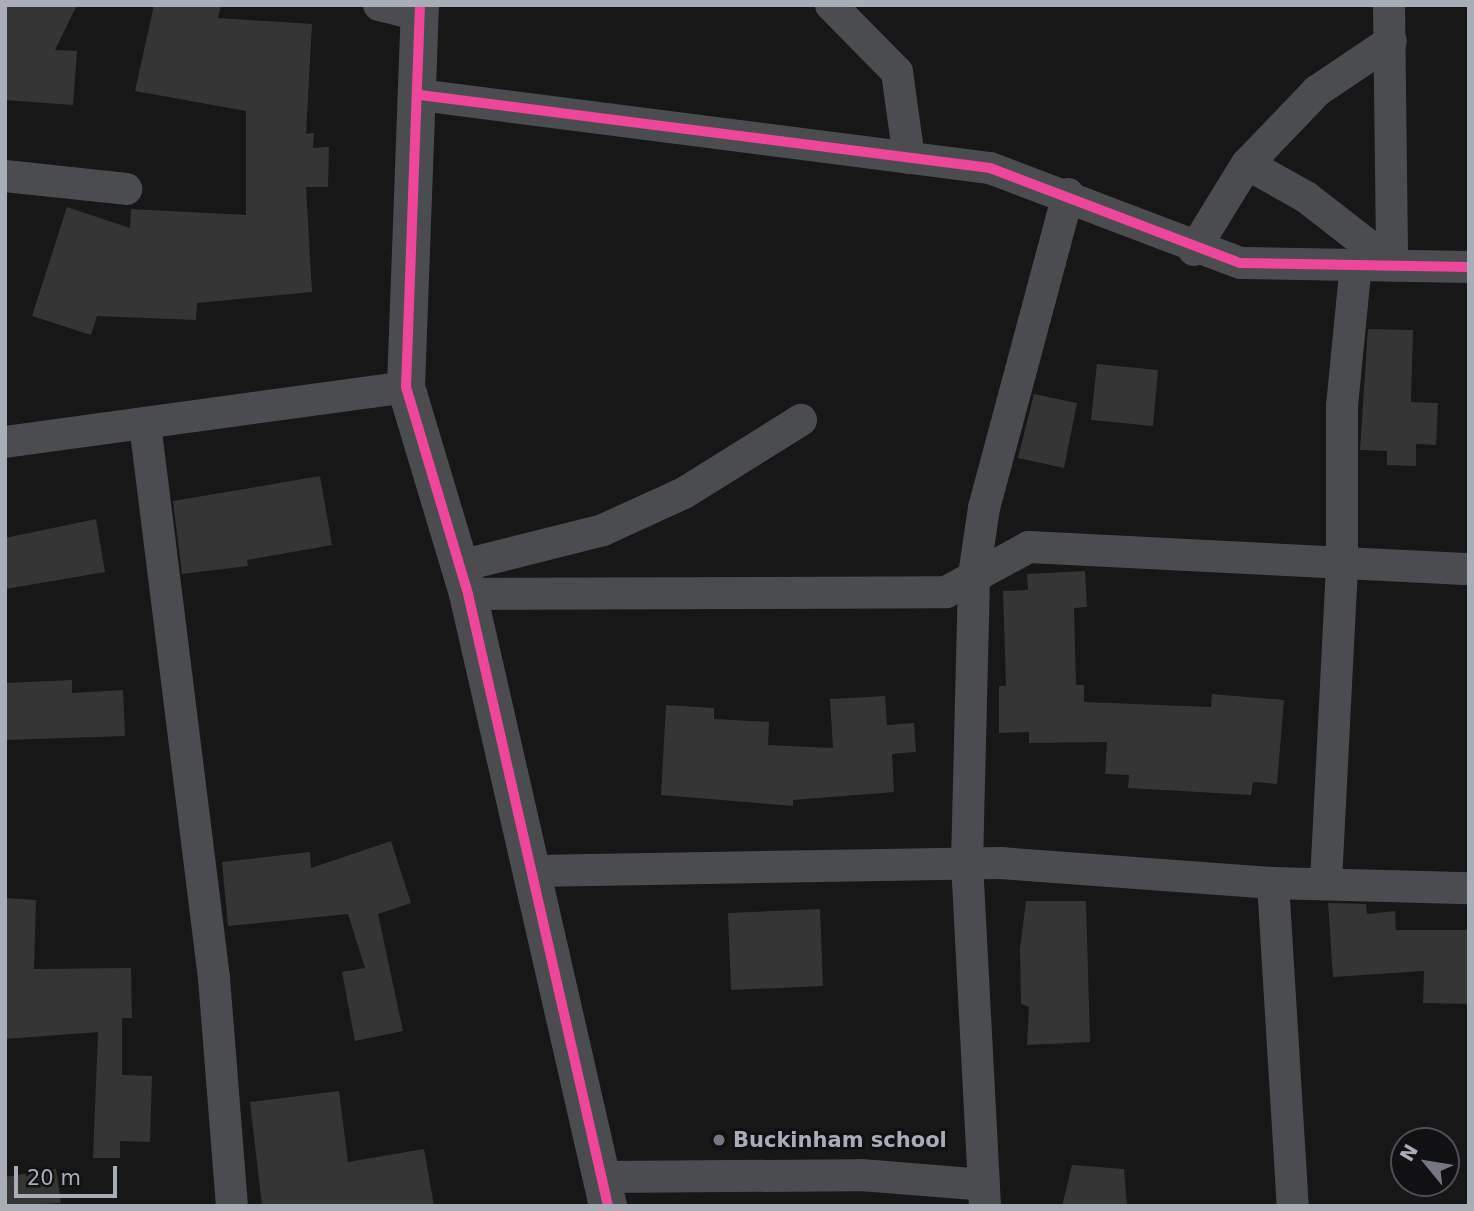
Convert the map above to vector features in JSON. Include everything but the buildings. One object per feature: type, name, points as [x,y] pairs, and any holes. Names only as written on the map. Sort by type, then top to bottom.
[{"type":"street","points":[[379,5],[420,10],[420,95],[406,387],[464,580],[535,871],[605,1192],[861,1175],[985,1195],[967,863],[974,575],[984,508],[1068,194]]},
{"type":"street","points":[[831,5],[897,72],[909,158]]},
{"type":"street","points":[[1389,5],[1392,264]]},
{"type":"street","points":[[1194,250],[1247,164],[1317,91],[1391,41]]},
{"type":"street","points":[[420,95],[990,168],[1068,194],[1194,250],[1240,263],[1356,262],[1469,267]]},
{"type":"street","points":[[1247,164],[1306,197],[1392,264]]},
{"type":"street","points":[[5,176],[126,189]]},
{"type":"street","points":[[1325,882],[1342,562],[1342,406],[1356,262]]},
{"type":"street","points":[[5,442],[406,387]]},
{"type":"street","points":[[464,580],[603,530],[684,493],[801,420]]},
{"type":"street","points":[[145,424],[214,978],[232,1206]]},
{"type":"street","points":[[464,580],[946,592],[1029,547],[1469,569]]},
{"type":"street","points":[[535,871],[967,863],[1273,883],[1325,882],[1469,888]]},
{"type":"street","points":[[1273,883],[1293,1206]]},
{"type":"cycle path","points":[[420,5],[406,387],[468,594],[608,1206]]},
{"type":"cycle path","points":[[420,95],[990,168],[1240,263],[1469,267]]},
{"type":"place","name":"Buckinham school","points":[[719,1140]]}]
